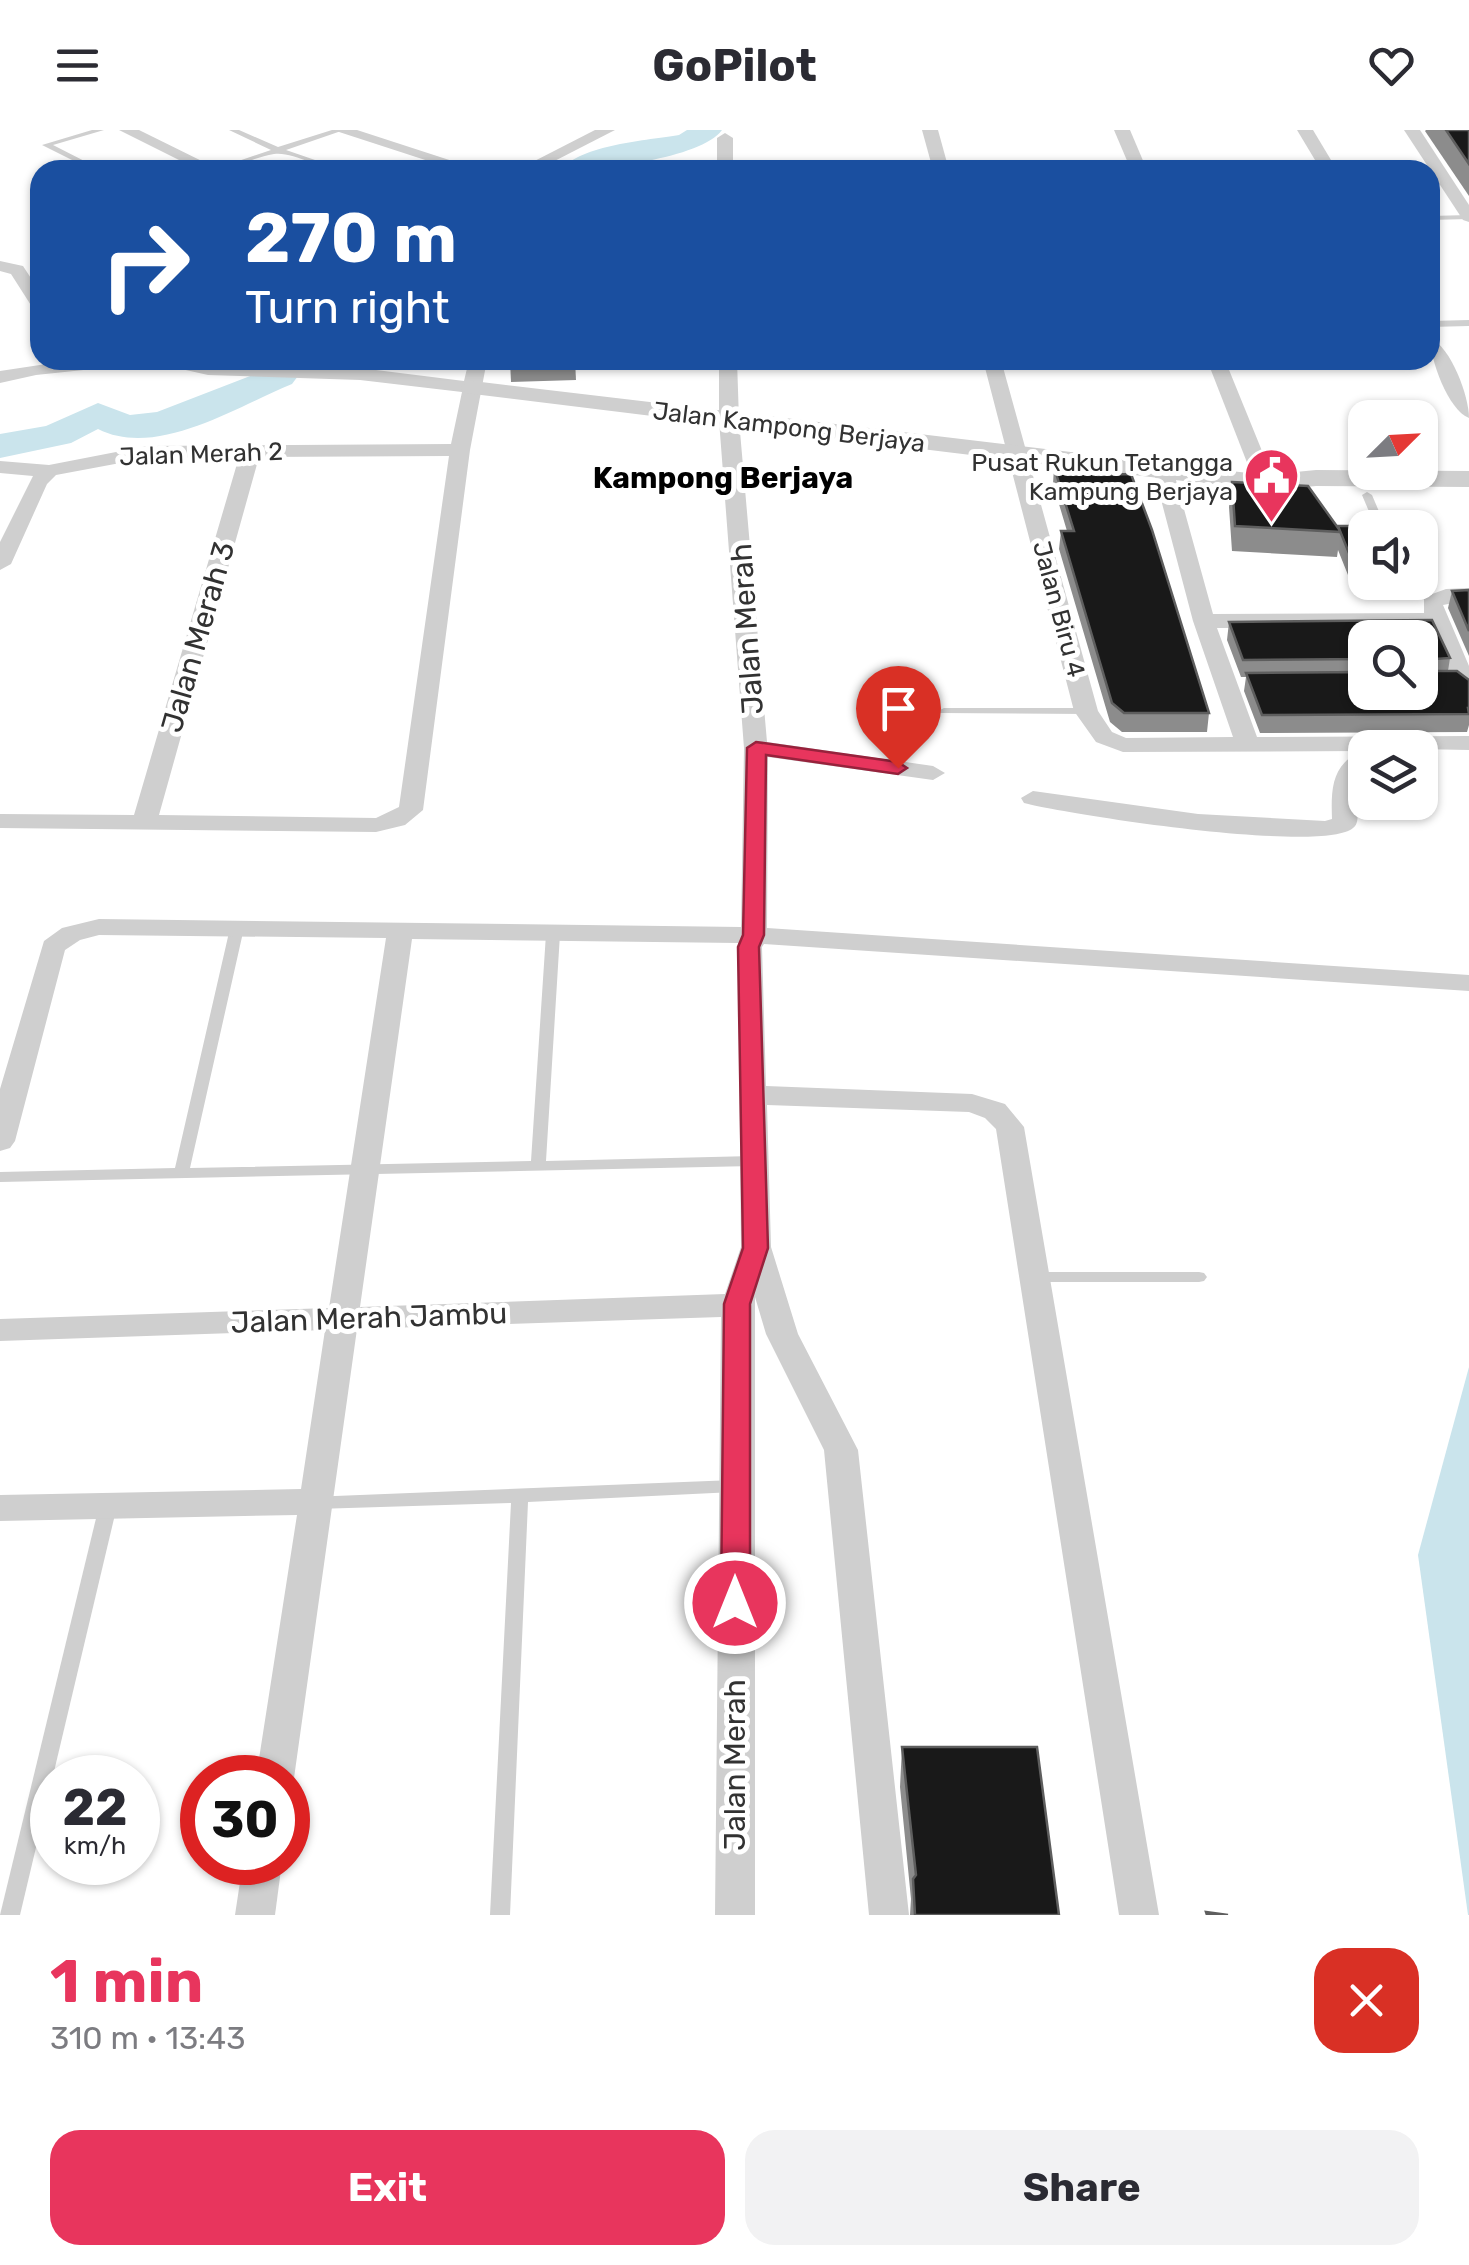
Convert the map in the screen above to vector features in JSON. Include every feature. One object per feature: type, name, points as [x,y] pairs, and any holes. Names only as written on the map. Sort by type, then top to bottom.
[{"type":"street","points":[[126,130],[192,160]]},
{"type":"street","points":[[340,130],[439,160]]},
{"type":"street","points":[[930,130],[938,160]]},
{"type":"street","points":[[1122,130],[1135,160]]},
{"type":"street","points":[[1304,130],[1322,160]]},
{"type":"street","points":[[1412,130],[1432,160]]},
{"type":"street","points":[[544,160],[599,131]]},
{"type":"street","points":[[725,138],[725,160]]},
{"type":"street","points":[[1440,173],[1469,217]]},
{"type":"street","points":[[0,266],[17,270],[30,290]]},
{"type":"street","points":[[1440,361],[1469,412]]},
{"type":"street","points":[[0,377],[32,370]]},
{"type":"street","points":[[238,370],[360,374],[474,388]]},
{"type":"street","points":[[0,820],[376,825],[396,820],[411,810],[460,450],[477,370]]},
{"type":"street","name":"Jalan Merah","points":[[728,370],[756,748],[754,935],[748,947],[756,1248],[737,1304],[735,1915]]},
{"type":"street","name":"Jalan Biru 4","points":[[995,370],[1086,711],[1104,737],[1123,745],[1248,745]]},
{"type":"street","points":[[1221,370],[1275,483]]},
{"type":"street","name":"Jalan Kampong Berjaya","points":[[474,388],[1164,473],[1275,483],[1320,492],[1469,496]]},
{"type":"street","name":"Jalan Merah 3","points":[[144,824],[251,450]]},
{"type":"street","name":"Jalan Merah 2","points":[[0,467],[50,472],[147,452],[460,450]]},
{"type":"street","points":[[0,564],[24,507],[50,472]]},
{"type":"street","points":[[1164,473],[1204,622],[1237,684],[1248,745],[1348,749]]},
{"type":"street","name":"Jalan Kampong Berjaya","points":[[1275,483],[1316,478],[1469,479]]},
{"type":"street","points":[[1434,611],[1446,595],[1469,594]]},
{"type":"street","points":[[1204,622],[1434,611]]},
{"type":"street","points":[[1434,611],[1462,685]]},
{"type":"street","points":[[1438,746],[1469,744]]},
{"type":"street","points":[[756,748],[933,773]]},
{"type":"street","points":[[1032,798],[1271,830],[1332,831],[1345,824],[1344,776],[1348,770]]},
{"type":"street","points":[[0,1141],[53,947],[71,934],[98,927],[754,935],[1469,983]]},
{"type":"street","points":[[278,1755],[362,1167],[400,931]]},
{"type":"street","points":[[752,1095],[972,1103],[995,1111],[1010,1126],[1139,1915]]},
{"type":"street","points":[[756,1248],[782,1334],[841,1450],[888,1915]]},
{"type":"street","name":"Jalan Merah Jambu","points":[[0,1330],[737,1304]]},
{"type":"street","points":[[0,1508],[316,1502]]},
{"type":"street","points":[[255,1915],[260,1885]]},
{"type":"lane","points":[[77,160],[46,145],[100,130]]},
{"type":"lane","points":[[233,130],[309,160]]},
{"type":"lane","points":[[246,160],[340,130]]},
{"type":"lane","points":[[1440,218],[1469,217]]},
{"type":"lane","points":[[1440,324],[1469,324]]},
{"type":"lane","points":[[1367,495],[1373,510]]},
{"type":"lane","points":[[944,711],[1086,711]]},
{"type":"lane","points":[[182,1172],[236,928]]},
{"type":"lane","points":[[538,1164],[554,934]]},
{"type":"lane","points":[[0,1177],[753,1160]]},
{"type":"lane","points":[[1037,1277],[1199,1277]]},
{"type":"lane","points":[[316,1502],[735,1486]]},
{"type":"lane","points":[[500,1915],[520,1496]]},
{"type":"lane","points":[[10,1915],[108,1506]]},
{"type":"water","points":[[1469,1367],[1469,1915],[1468,1915],[1418,1555]]},
{"type":"building","points":[[1446,130],[1469,130],[1469,164]]},
{"type":"building","points":[[1095,466],[1098,475],[1131,474],[1209,713],[1124,713],[1112,703],[1061,531],[1074,531],[1054,467]]},
{"type":"building","points":[[1232,482],[1308,486],[1341,532],[1235,526]]},
{"type":"building","points":[[1338,526],[1348,526],[1348,551]]},
{"type":"building","points":[[1469,590],[1469,631],[1452,591]]},
{"type":"building","points":[[1348,621],[1348,659],[1243,660],[1229,622]]},
{"type":"building","points":[[1438,633],[1450,658],[1438,659]]},
{"type":"building","points":[[1438,671],[1457,671],[1469,680],[1469,714],[1262,715],[1246,673],[1348,672],[1348,710],[1438,710]]},
{"type":"building","points":[[902,1747],[1037,1747],[1059,1915],[915,1915],[916,1875]]},
{"type":"waterway","points":[[602,160],[688,143],[707,130]]},
{"type":"waterway","points":[[0,446],[57,435],[98,414],[124,427],[164,423],[279,376]]},
{"type":"place","name":"Pusat Rukun Tetangga Kampung Berjaya","points":[[1272,525]]},
{"type":"district","name":"Kampong Berjaya","points":[[723,478]]},
{"type":"route","points":[[735,1603],[737,1304],[756,1248],[748,947],[754,935],[756,748],[898,768]]}]
